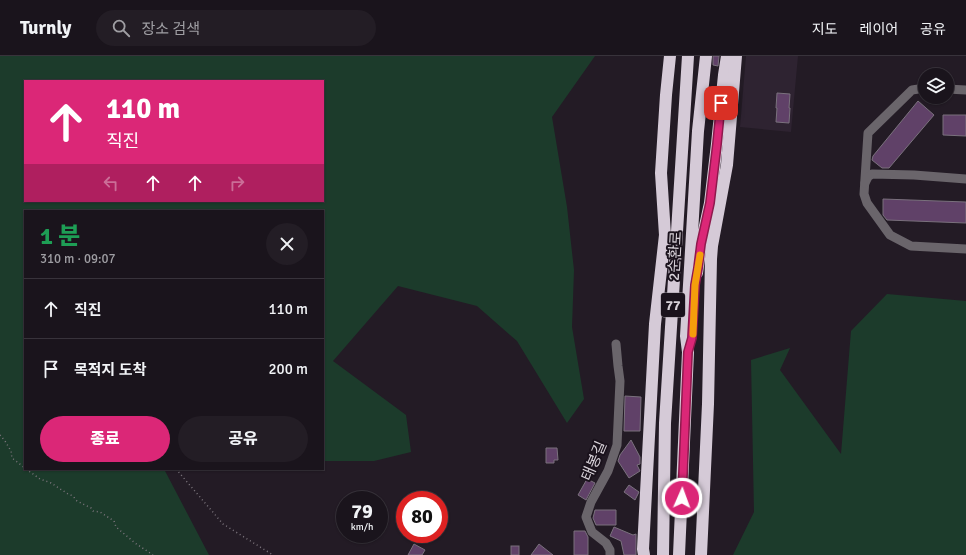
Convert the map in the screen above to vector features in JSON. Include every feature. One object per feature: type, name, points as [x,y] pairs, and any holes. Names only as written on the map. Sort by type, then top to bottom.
[{"type":"highway","points":[[644,555],[643,549],[655,324],[665,235],[661,173],[670,56]]},
{"type":"highway","name":"2순환로","points":[[663,555],[666,423],[688,56]]},
{"type":"highway","name":"2순환로","points":[[679,555],[688,352],[686,336],[698,131],[706,56]]},
{"type":"highway","name":"77","points":[[688,352],[692,338],[695,285],[701,244],[710,203],[727,56]]},
{"type":"highway","points":[[701,555],[708,404],[711,259],[727,165],[736,56]]},
{"type":"lane","points":[[918,89],[912,90],[868,133],[864,194],[867,203],[890,235],[911,246],[966,249]]},
{"type":"lane","points":[[954,89],[966,90]]},
{"type":"lane","points":[[864,184],[868,177],[872,174],[914,175],[966,179]]},
{"type":"lane","name":"태봉길","points":[[610,555],[610,550],[606,543],[592,532],[586,517],[591,502],[608,471],[617,445],[620,381],[616,344]]},
{"type":"path","points":[[0,436],[5,441],[12,458],[24,468]]},
{"type":"path","points":[[26,470],[40,479],[51,483],[73,496],[77,501],[91,508],[93,511],[100,512],[114,521],[116,528],[153,555]]},
{"type":"path","points":[[177,470],[223,524],[273,555]]},
{"type":"shaded area","points":[[746,56],[798,56],[791,132],[740,127]]},
{"type":"green space","points":[[0,56],[595,56],[552,117],[567,207],[574,270],[572,327],[584,399],[567,423],[517,341],[477,306],[398,286],[333,361],[406,415],[411,452],[374,461],[324,461],[324,210],[24,210],[24,470],[165,470],[209,555],[0,555]]},
{"type":"green space","points":[[887,294],[966,301],[966,555],[733,555],[754,512],[751,360],[790,348],[780,370],[841,454],[851,331]]},
{"type":"building","points":[[713,56],[719,56],[718,66],[713,65]]},
{"type":"building","points":[[777,93],[790,94],[789,123],[776,122]]},
{"type":"building","points":[[918,101],[918,104],[921,104],[934,115],[889,168],[882,168],[872,160],[873,156]]},
{"type":"building","points":[[943,115],[966,115],[966,136],[943,135]]},
{"type":"building","points":[[883,199],[966,202],[966,223],[887,220],[883,215]]},
{"type":"building","points":[[625,396],[641,397],[640,431],[624,431]]},
{"type":"building","points":[[631,440],[640,457],[640,464],[637,465],[640,471],[629,478],[618,461],[620,455]]},
{"type":"building","points":[[546,448],[557,448],[558,460],[554,460],[554,463],[546,463]]},
{"type":"building","points":[[587,479],[595,483],[586,500],[578,495]]},
{"type":"building","points":[[629,485],[639,492],[635,500],[624,492]]},
{"type":"building","points":[[595,510],[616,510],[616,525],[596,525],[593,518]]},
{"type":"building","points":[[614,527],[633,535],[636,534],[636,555],[624,555],[621,541],[610,536]]},
{"type":"building","points":[[574,531],[585,531],[588,537],[588,555],[574,555]]},
{"type":"building","points":[[414,544],[425,550],[422,555],[408,555]]},
{"type":"building","points":[[539,544],[553,555],[531,555]]},
{"type":"building","points":[[511,546],[519,546],[519,555],[511,555]]},
{"type":"slow traffic","points":[[693,334],[695,285],[700,255]]},
{"type":"route","points":[[682,498],[688,352],[692,338],[695,285],[701,244],[710,203],[721,103]]}]
